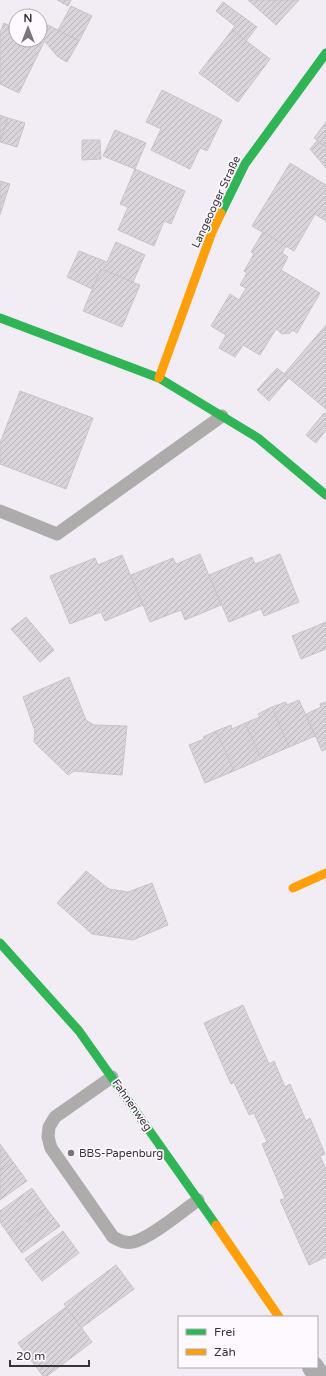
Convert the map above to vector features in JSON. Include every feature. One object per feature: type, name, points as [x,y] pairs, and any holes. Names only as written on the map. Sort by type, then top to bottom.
[{"type":"street","name":"Langeooger Straße","points":[[159,378],[212,232],[245,164],[326,53]]},
{"type":"street","points":[[0,318],[159,378],[258,438],[326,495]]},
{"type":"street","points":[[293,888],[326,874]]},
{"type":"street","name":"Fahnenweg","points":[[0,943],[79,1031],[277,1316]]},
{"type":"lane","points":[[0,511],[57,534],[222,416]]},
{"type":"lane","points":[[112,1077],[55,1117],[49,1127],[48,1138],[51,1148],[113,1237],[122,1242],[133,1242],[146,1236],[198,1200]]},
{"type":"building","points":[[57,0],[71,0],[68,6]]},
{"type":"building","points":[[248,0],[299,0],[276,25]]},
{"type":"building","points":[[223,2],[257,27],[246,41],[232,30],[235,26],[216,11]]},
{"type":"building","points":[[71,6],[92,16],[79,41],[58,30]]},
{"type":"building","points":[[4,23],[8,25],[8,48],[41,48],[19,93],[0,84],[0,32]]},
{"type":"building","points":[[48,25],[79,41],[67,62],[58,57],[48,45]]},
{"type":"building","points":[[232,30],[270,59],[238,102],[199,73]]},
{"type":"building","points":[[162,90],[222,120],[207,151],[200,148],[190,169],[151,150],[161,129],[146,122]]},
{"type":"building","points":[[0,115],[8,118],[0,142]]},
{"type":"building","points":[[8,118],[25,123],[17,147],[0,142]]},
{"type":"building","points":[[326,122],[326,147],[314,138]]},
{"type":"building","points":[[115,130],[146,143],[135,169],[103,156]]},
{"type":"building","points":[[82,140],[100,140],[101,159],[82,160]]},
{"type":"building","points":[[317,141],[326,147],[326,168],[310,149]]},
{"type":"building","points":[[290,163],[326,185],[326,221],[315,214],[294,251],[252,226]]},
{"type":"building","points":[[135,169],[185,191],[171,224],[164,221],[154,246],[118,230],[128,207],[120,204]]},
{"type":"building","points":[[0,181],[10,184],[5,199],[0,197]]},
{"type":"building","points":[[0,197],[5,199],[0,215]]},
{"type":"building","points":[[263,232],[286,246],[282,253],[288,257],[281,270],[320,293],[297,333],[292,330],[290,333],[282,334],[276,329],[260,355],[243,345],[235,357],[219,348],[226,335],[211,326],[230,294],[239,300],[246,288],[240,285],[247,273],[244,271],[254,254],[251,252]]},
{"type":"building","points":[[116,242],[145,255],[133,282],[101,269],[92,289],[67,277],[79,251],[107,262]]},
{"type":"building","points":[[101,269],[140,285],[122,327],[83,311]]},
{"type":"building","points":[[326,325],[326,409],[284,374]]},
{"type":"building","points":[[277,368],[289,378],[269,401],[257,390]]},
{"type":"building","points":[[20,391],[93,418],[66,489],[0,464],[0,443]]},
{"type":"building","points":[[324,413],[326,414],[326,430],[316,443],[306,435]]},
{"type":"building","points":[[200,554],[221,605],[185,620],[181,610],[150,622],[131,575],[173,558],[176,564]]},
{"type":"building","points":[[280,554],[299,602],[264,616],[261,609],[229,622],[209,575],[252,557],[255,564]]},
{"type":"building","points":[[122,555],[143,605],[105,621],[101,612],[70,624],[50,576],[95,558],[98,565]]},
{"type":"building","points":[[26,617],[54,650],[40,662],[11,629]]},
{"type":"building","points":[[326,622],[326,649],[301,659],[292,636]]},
{"type":"building","points":[[69,677],[86,720],[94,725],[127,726],[122,775],[74,771],[68,775],[34,742],[35,731],[23,697]]},
{"type":"building","points":[[299,700],[315,736],[289,747],[272,707],[286,702],[287,705]]},
{"type":"building","points":[[326,702],[326,749],[322,751],[306,714],[321,707],[320,704]]},
{"type":"building","points":[[272,707],[289,747],[261,759],[245,723],[260,717],[258,714]]},
{"type":"building","points":[[245,723],[261,759],[234,771],[216,731],[231,725],[232,729]]},
{"type":"building","points":[[216,731],[234,771],[205,783],[189,745],[204,739],[203,737]]},
{"type":"building","points":[[86,871],[109,889],[128,892],[152,883],[168,925],[133,940],[92,934],[57,903]]},
{"type":"building","points":[[243,1005],[269,1064],[274,1061],[285,1087],[290,1084],[306,1121],[310,1118],[325,1154],[320,1156],[326,1169],[326,1257],[309,1265],[280,1200],[285,1198],[262,1144],[267,1142],[254,1113],[249,1115],[234,1082],[231,1084],[204,1023]]},
{"type":"building","points":[[0,1144],[13,1162],[0,1171]]},
{"type":"building","points":[[13,1162],[27,1181],[0,1200],[0,1171]]},
{"type":"building","points":[[32,1188],[46,1208],[9,1235],[0,1222],[0,1211]]},
{"type":"building","points":[[46,1208],[60,1226],[22,1253],[9,1235]]},
{"type":"building","points":[[63,1231],[79,1253],[42,1281],[25,1259]]},
{"type":"building","points":[[116,1265],[134,1289],[81,1328],[64,1304]]},
{"type":"building","points":[[66,1307],[92,1342],[47,1376],[43,1376],[18,1343]]},
{"type":"traffic: fast","points":[[221,213],[245,164],[326,53]]},
{"type":"traffic: fast","points":[[0,318],[159,378],[258,438],[326,495]]},
{"type":"traffic: fast","points":[[0,943],[79,1031],[216,1225]]},
{"type":"traffic: slow","points":[[159,378],[212,232],[221,213]]},
{"type":"traffic: slow","points":[[293,888],[326,873]]},
{"type":"traffic: slow","points":[[216,1225],[278,1316]]},
{"type":"place","name":"BBS-Papenburg","points":[[71,1153]]}]
